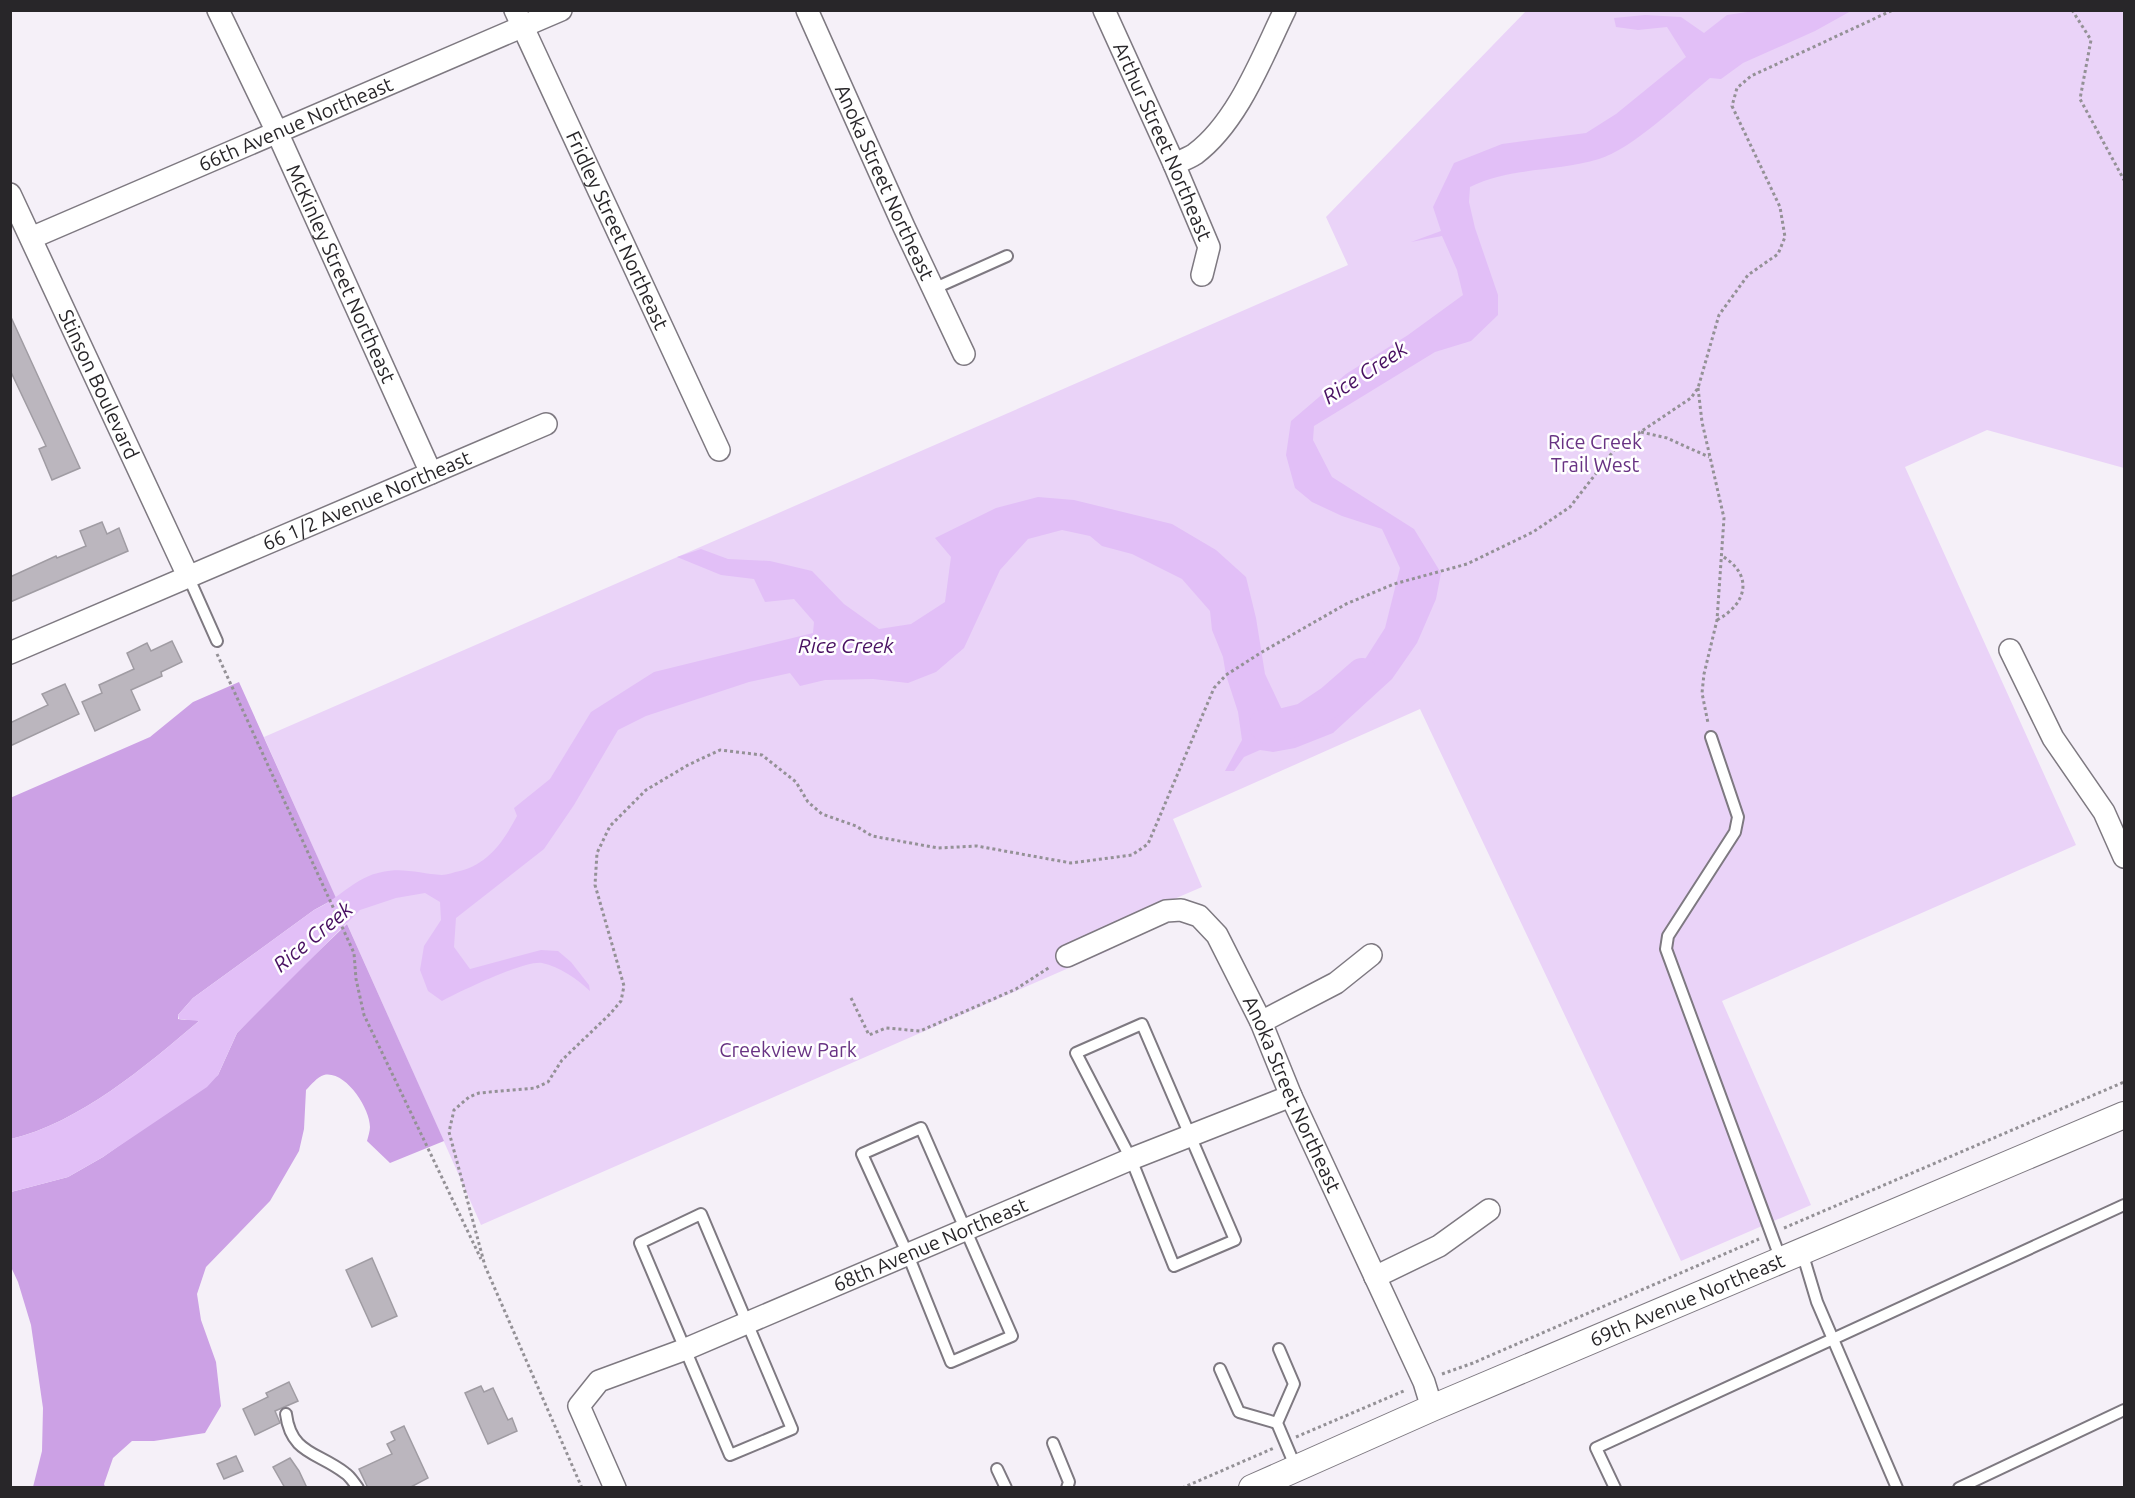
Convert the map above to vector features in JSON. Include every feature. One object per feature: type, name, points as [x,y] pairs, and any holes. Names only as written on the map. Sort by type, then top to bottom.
[{"type":"street","name":"McKinley Street Northeast","points":[[218,10],[277,132],[430,473]]},
{"type":"street","name":"66th Avenue Northeast","points":[[31,238],[277,132],[519,19],[561,10]]},
{"type":"street","name":"Anoka Street Northeast","points":[[807,10],[964,354]]},
{"type":"street","name":"Arthur Street Northeast","points":[[1104,10],[1209,247],[1202,275]]},
{"type":"street","points":[[1174,164],[1194,155],[1214,136],[1228,118],[1286,10]]},
{"type":"street","name":"Fridley Street Northeast","points":[[519,19],[719,450]]},
{"type":"street","name":"Stinson Boulevard","points":[[10,194],[188,576]]},
{"type":"street","name":"66 1/2 Avenue Northeast","points":[[10,653],[546,424]]},
{"type":"street","points":[[2010,650],[2052,738],[2104,812],[2124,858]]},
{"type":"street","name":"Anoka Street Northeast","points":[[1067,956],[1166,911],[1181,910],[1199,916],[1217,935],[1261,1022],[1292,1096],[1424,1382],[1432,1408]]},
{"type":"street","points":[[1261,1022],[1336,983],[1371,955]]},
{"type":"street","name":"68th Avenue Northeast","points":[[615,1488],[579,1406],[599,1381],[686,1348],[967,1231],[1131,1159],[1292,1096]]},
{"type":"street","name":"69th Avenue Northeast","points":[[1252,1488],[1432,1408],[2124,1115]]},
{"type":"street","points":[[1375,1277],[1439,1246],[1489,1210]]},
{"type":"lane","points":[[933,289],[1007,256]]},
{"type":"lane","points":[[188,576],[217,640]]},
{"type":"lane","points":[[1711,737],[1738,817],[1735,832],[1668,936],[1666,949],[1792,1255],[1834,1339],[1897,1488]]},
{"type":"lane","points":[[1142,1024],[1191,1135],[1235,1240],[1173,1266],[1131,1159],[1076,1053],[1142,1024]]},
{"type":"lane","points":[[921,1128],[1012,1336],[951,1362],[908,1255],[862,1154],[921,1128]]},
{"type":"lane","points":[[1615,1488],[1596,1448],[2124,1205]]},
{"type":"lane","points":[[701,1214],[792,1429],[730,1455],[686,1348],[640,1243],[701,1214]]},
{"type":"lane","points":[[1279,1349],[1294,1384],[1277,1423],[1296,1468]]},
{"type":"lane","points":[[1220,1369],[1239,1412],[1277,1423]]},
{"type":"lane","points":[[1959,1488],[2124,1410]]},
{"type":"lane","points":[[286,1414],[288,1429],[298,1444],[346,1473],[358,1488]]},
{"type":"lane","points":[[1053,1443],[1068,1482],[1067,1488]]},
{"type":"lane","points":[[997,1469],[1006,1488]]},
{"type":"path","points":[[485,1266],[449,1132],[454,1110],[469,1097],[479,1093],[535,1088],[548,1082],[562,1060],[621,1001],[624,986],[595,885],[597,853],[610,826],[646,790],[688,765],[720,750],[742,752],[762,755],[796,782],[808,802],[822,814],[856,826],[872,836],[938,848],[976,846],[1071,863],[1132,855],[1149,844],[1214,688],[1226,675],[1269,647],[1346,604],[1394,584],[1467,564],[1533,532],[1570,507],[1615,448],[1690,398],[1698,388],[1719,315],[1748,275],[1778,254],[1785,237],[1780,207],[1732,106],[1737,88],[1751,76],[1893,10]]},
{"type":"path","points":[[2072,10],[2091,40],[2080,99],[2124,180]]},
{"type":"path","points":[[1698,388],[1702,422],[1724,518],[1717,620],[1704,674],[1702,693],[1711,737]]},
{"type":"path","points":[[1640,432],[1667,438],[1709,456]]},
{"type":"path","points":[[1717,620],[1737,605],[1743,594],[1743,580],[1739,571],[1732,562],[1721,556]]},
{"type":"path","points":[[217,640],[214,650],[354,953],[356,979],[364,1016],[485,1266],[582,1488]]},
{"type":"path","points":[[851,998],[869,1035],[886,1028],[920,1031],[1016,989],[1067,956]]},
{"type":"green space","name":"Rice Creek Trail West","points":[[1526,11],[2124,11],[2124,468],[1987,430],[1905,467],[2076,845],[1722,1001],[1811,1205],[1681,1261],[1420,709],[1173,819],[1202,887],[1102,930],[1110,950],[481,1225],[264,737],[1348,265],[1326,217]]},
{"type":"shaded area","points":[[239,682],[336,898],[314,910],[193,998],[178,1015],[178,1019],[199,1021],[134,1074],[111,1091],[62,1120],[11,1139],[10,798],[150,737],[193,702]]},
{"type":"shaded area","points":[[347,924],[444,1141],[390,1163],[367,1141],[370,1129],[369,1119],[355,1092],[340,1078],[332,1075],[324,1075],[317,1079],[306,1090],[304,1129],[299,1151],[270,1201],[206,1267],[197,1294],[201,1320],[216,1362],[221,1406],[205,1433],[154,1441],[132,1441],[113,1458],[105,1487],[33,1487],[42,1451],[43,1408],[31,1325],[11,1267],[11,1192],[68,1177],[103,1157],[218,1075],[237,1033]]},
{"type":"water","name":"Rice Creek","points":[[1761,10],[1851,11],[1815,31],[1743,63],[1721,79],[1710,78],[1641,135],[1612,154],[1583,163],[1501,176],[1470,187],[1469,202],[1475,228],[1498,295],[1498,315],[1471,341],[1435,352],[1314,426],[1313,440],[1332,477],[1414,529],[1441,573],[1436,599],[1417,643],[1392,679],[1333,733],[1295,748],[1273,752],[1260,750],[1244,757],[1234,771],[1225,771],[1242,740],[1238,712],[1226,675],[1223,657],[1212,630],[1210,611],[1182,579],[1132,554],[1102,546],[1090,536],[1062,530],[1028,539],[1000,570],[964,648],[936,672],[908,683],[873,679],[825,680],[800,686],[790,673],[749,682],[646,716],[618,730],[574,805],[544,849],[456,918],[454,947],[470,969],[541,950],[558,951],[571,962],[589,985],[590,991],[561,970],[542,963],[534,963],[492,978],[442,1001],[428,991],[420,970],[424,946],[441,920],[440,902],[425,893],[396,898],[360,910],[237,1033],[218,1075],[207,1087],[103,1157],[68,1177],[11,1192],[11,1139],[62,1120],[111,1091],[134,1074],[199,1021],[179,1019],[178,1015],[193,998],[314,910],[355,883],[372,875],[405,870],[444,875],[470,867],[487,857],[500,843],[517,816],[514,808],[550,779],[591,712],[654,672],[813,633],[814,622],[794,599],[765,602],[754,579],[721,575],[677,557],[701,549],[728,559],[770,561],[812,571],[844,604],[879,629],[911,624],[945,602],[951,557],[935,538],[996,508],[1038,497],[1074,500],[1172,524],[1216,550],[1246,577],[1256,618],[1265,674],[1283,712],[1304,719],[1331,701],[1360,667],[1385,628],[1400,568],[1382,529],[1342,516],[1312,502],[1295,488],[1286,455],[1291,421],[1346,374],[1408,335],[1463,295],[1457,270],[1442,236],[1411,242],[1441,231],[1433,207],[1454,163],[1502,144],[1586,133],[1616,114],[1686,57],[1667,27],[1638,30],[1616,27],[1614,18],[1645,15],[1681,17],[1704,33],[1727,15]]},
{"type":"building","points":[[10,315],[80,468],[52,480],[39,449],[46,446],[10,370]]},
{"type":"building","points":[[102,522],[107,534],[119,528],[128,551],[10,602],[10,577],[56,556],[57,558],[86,546],[80,531]]},
{"type":"building","points":[[172,641],[182,662],[161,672],[162,676],[131,690],[140,710],[95,731],[82,702],[102,693],[99,685],[134,669],[127,653],[147,643],[151,651]]},
{"type":"building","points":[[65,684],[79,714],[10,746],[10,723],[48,705],[42,694]]},
{"type":"building","points":[[372,1258],[397,1316],[372,1327],[346,1270]]},
{"type":"building","points":[[289,1382],[298,1401],[275,1411],[280,1423],[255,1435],[243,1409],[268,1397],[266,1393]]},
{"type":"building","points":[[481,1386],[484,1392],[493,1388],[508,1420],[512,1418],[517,1431],[488,1444],[465,1393]]},
{"type":"building","points":[[404,1426],[428,1478],[409,1488],[368,1488],[359,1469],[392,1454],[387,1444],[395,1440],[391,1432]]},
{"type":"building","points":[[236,1456],[243,1471],[224,1479],[217,1464]]},
{"type":"building","points":[[290,1458],[307,1488],[285,1488],[273,1467]]},
{"type":"waterway","name":"Rice Creek","points":[[1265,725],[1268,728],[1304,719],[1331,701],[1362,674]]},
{"type":"park label","name":"Creekview Park","points":[[788,1050]]}]
